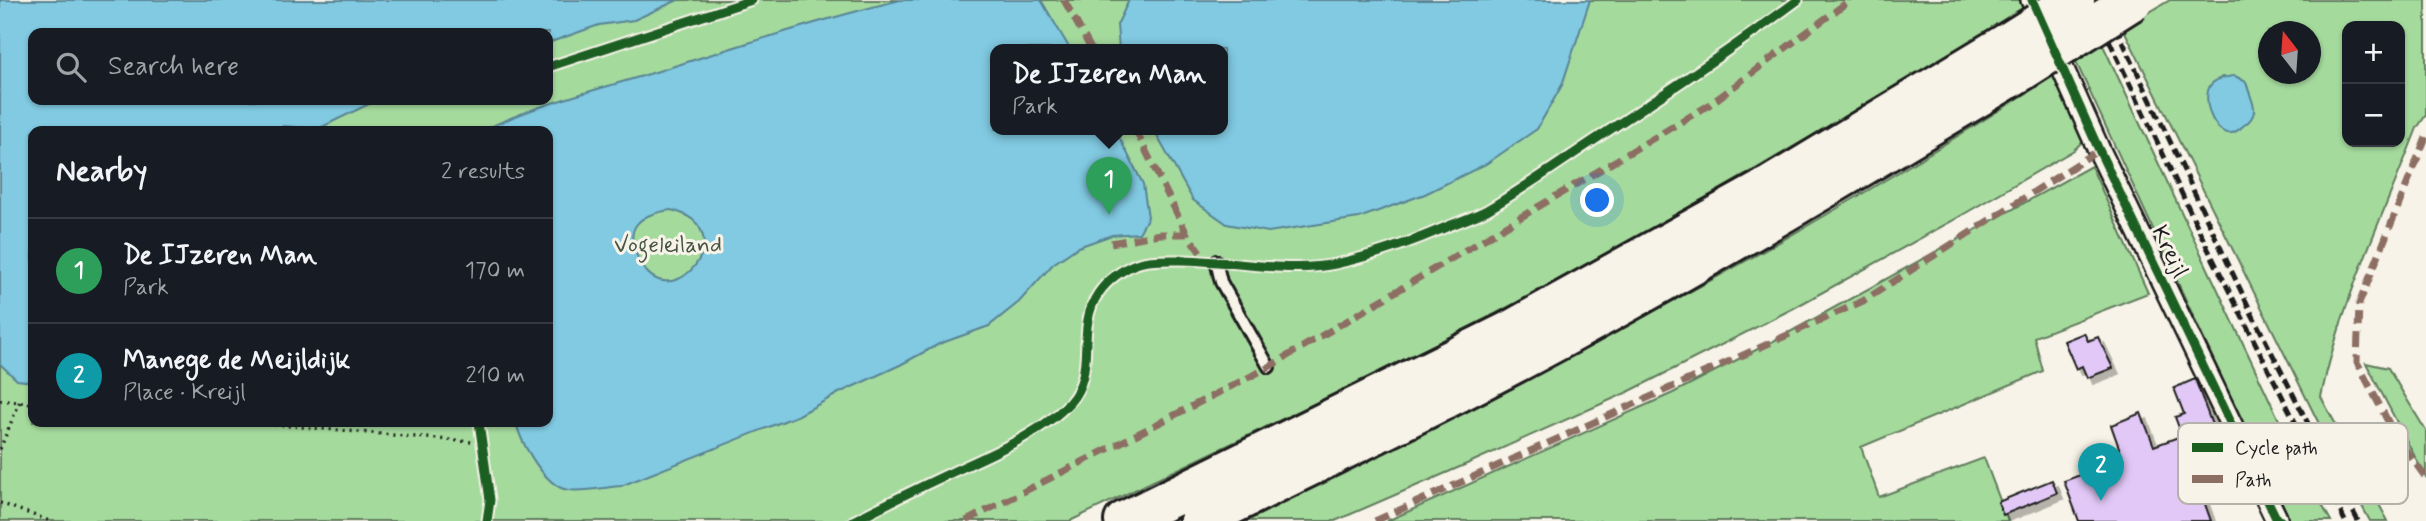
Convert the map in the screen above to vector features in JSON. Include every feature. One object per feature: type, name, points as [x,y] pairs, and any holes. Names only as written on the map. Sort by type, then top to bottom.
[{"type":"highway","points":[[1199,521],[1395,425],[1566,336],[1781,216],[2015,57],[2075,0]]},
{"type":"highway","points":[[1124,521],[1507,332],[1761,191],[2015,57],[2134,0]]},
{"type":"street","name":"Kreijl","points":[[2032,0],[2099,150],[2230,423]]},
{"type":"street","name":"Kreijl","points":[[2269,504],[2276,518]]},
{"type":"lane","points":[[1216,261],[1222,282],[1269,367]]},
{"type":"path","points":[[0,400],[28,402]]},
{"type":"path","points":[[0,449],[20,401]]},
{"type":"path","points":[[302,427],[483,443]]},
{"type":"path","points":[[481,432],[484,454]]},
{"type":"path","points":[[0,503],[50,521]]},
{"type":"green space","name":"Vogeleiland","points":[[0,0],[2022,0],[2027,11],[1714,193],[1524,299],[1395,365],[1070,521],[0,521]]},
{"type":"green space","points":[[2170,0],[2426,0],[2426,115],[2417,128],[2339,328],[2321,397],[2335,423],[2319,423],[2123,28]],"holes":[[[2222,77],[2246,82],[2254,110],[2211,85]]]},
{"type":"green space","points":[[2101,41],[2280,423],[2243,423],[2076,62]]},
{"type":"green space","points":[[2060,72],[2085,139],[2074,150],[1952,221],[1792,309],[1628,392],[1335,521],[1244,521],[1485,400],[1724,273],[1894,175]]},
{"type":"green space","points":[[2091,166],[2148,293],[2034,337],[2043,371],[1861,447],[1879,497],[1984,458],[2008,521],[1387,521],[1673,393],[1781,337]]},
{"type":"green space","points":[[2366,363],[2388,368],[2426,431],[2426,478],[2408,444],[2408,423],[2397,423]]},
{"type":"green space","points":[[2280,504],[2322,504],[2331,521],[2288,521]]},
{"type":"green space","points":[[2361,504],[2379,504],[2388,521],[2370,521]]},
{"type":"water","points":[[0,0],[678,0],[634,20],[599,25],[553,41],[553,28],[28,28],[28,105],[367,105],[324,126],[28,126],[28,381],[17,380],[0,364]]},
{"type":"water","points":[[900,0],[1041,0],[1067,44],[990,44],[990,135],[1118,135],[1143,184],[1148,217],[1139,233],[1112,235],[1078,247],[1053,264],[1019,302],[989,326],[939,344],[799,415],[621,486],[590,490],[561,488],[547,477],[533,459],[518,427],[553,427],[553,126],[493,126],[564,99]],"holes":[[[671,210],[693,220],[702,234],[702,250],[695,265],[683,277],[668,281],[652,277],[639,260],[632,239],[633,231],[642,219]]]},
{"type":"water","points":[[1129,0],[1590,0],[1562,85],[1537,129],[1486,164],[1425,194],[1359,218],[1268,232],[1227,224],[1193,200],[1156,135],[1228,135],[1228,44],[1119,44],[1117,25]]},
{"type":"water","points":[[2235,76],[2246,82],[2254,111],[2247,123],[2228,133],[2217,127],[2213,121],[2207,99],[2210,86],[2215,81]]},
{"type":"building","points":[[2084,333],[2088,341],[2098,337],[2113,368],[2087,378],[2082,366],[2076,369],[2064,341]]},
{"type":"building","points":[[2195,379],[2211,423],[2178,425],[2175,417],[2184,414],[2174,388]]},
{"type":"building","points":[[2141,413],[2154,446],[2178,437],[2178,504],[2205,504],[2211,521],[2079,521],[2064,481],[2123,459],[2111,425]]},
{"type":"building","points":[[2052,480],[2057,493],[2003,515],[1998,502]]},
{"type":"railway","points":[[2090,0],[2208,249],[2296,423]]},
{"type":"railway","points":[[2103,0],[2251,312],[2308,423]]},
{"type":"railway","points":[[2336,504],[2345,521]]},
{"type":"railway","points":[[2349,504],[2358,521]]},
{"type":"marked path","points":[[1064,0],[1088,44]]},
{"type":"marked path","points":[[966,521],[1269,367],[1709,105],[1850,0]]},
{"type":"marked path","points":[[1138,135],[1187,234],[1206,260]]},
{"type":"marked path","points":[[2389,423],[2357,362],[2359,304],[2426,137]]},
{"type":"marked path","points":[[1375,521],[1863,301],[2099,150]]},
{"type":"marked path","points":[[1111,243],[1160,234],[1187,234]]},
{"type":"marked path","points":[[2408,453],[2426,478]]},
{"type":"cycle path","points":[[553,65],[752,0]]},
{"type":"cycle path","points":[[853,521],[1012,444],[1058,414],[1080,386],[1089,316],[1095,298],[1108,282],[1129,267],[1147,261],[1167,260],[1317,267],[1363,257],[1418,239],[1477,215],[1502,201],[1680,83],[1798,0]]},
{"type":"cycle path","points":[[2032,0],[2099,150],[2230,423]]},
{"type":"cycle path","points":[[480,427],[490,500],[487,521]]},
{"type":"cycle path","points":[[2269,504],[2276,518],[2281,521]]},
{"type":"place","name":"De IJzeren Man","points":[[1109,215]]},
{"type":"place","name":"Manege de Meijldijk","points":[[2101,501]]}]
